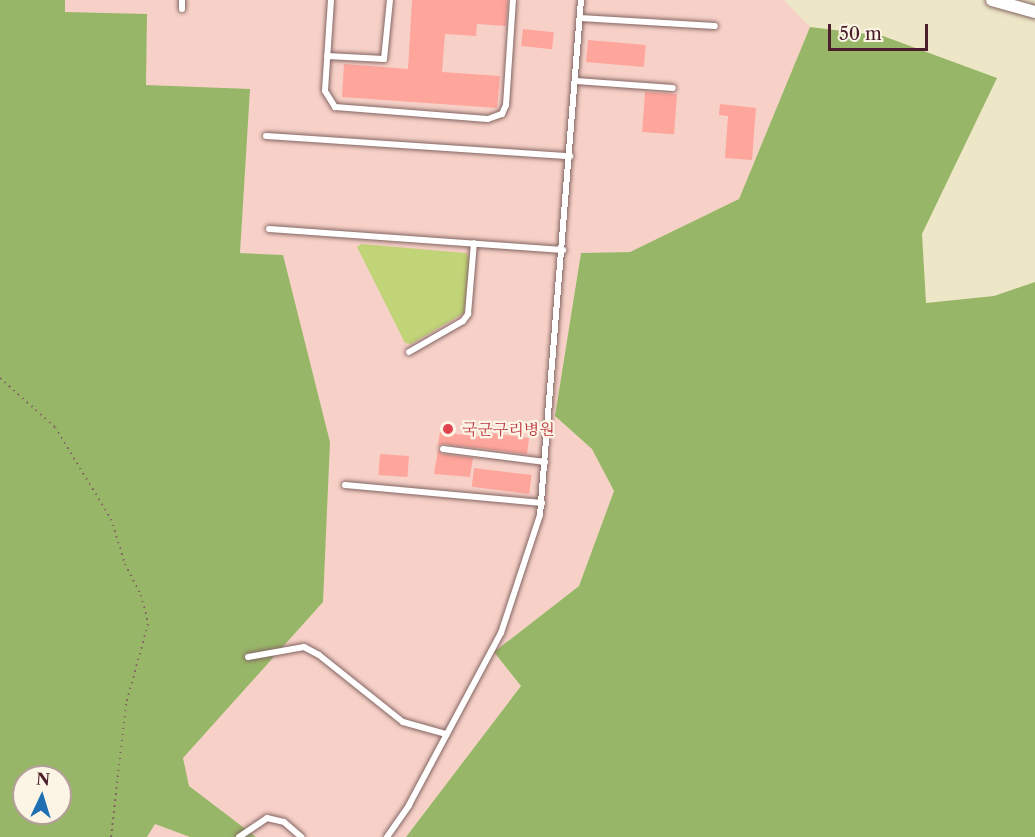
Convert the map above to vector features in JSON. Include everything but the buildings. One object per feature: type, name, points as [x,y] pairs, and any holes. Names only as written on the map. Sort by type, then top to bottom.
[{"type":"street","points":[[992,0],[1035,12]]},
{"type":"lane","points":[[182,0],[182,9]]},
{"type":"lane","points":[[331,0],[325,94],[337,109],[493,118],[502,114],[506,105],[513,0]]},
{"type":"lane","points":[[327,56],[384,59],[390,0]]},
{"type":"lane","points":[[387,837],[410,805],[501,633],[539,521],[563,250],[581,0]]},
{"type":"lane","points":[[580,18],[715,26]]},
{"type":"lane","points":[[576,81],[674,88]]},
{"type":"lane","points":[[266,136],[570,156]]},
{"type":"lane","points":[[269,229],[563,250]]},
{"type":"lane","points":[[409,352],[466,318],[469,311],[474,243]]},
{"type":"lane","points":[[443,449],[545,462]]},
{"type":"lane","points":[[345,485],[542,503]]},
{"type":"lane","points":[[248,657],[304,647],[403,722],[446,734]]},
{"type":"lane","points":[[239,837],[267,818],[284,822],[301,837]]},
{"type":"path","points":[[0,378],[55,427],[111,519],[125,564],[141,595],[148,624],[126,704],[111,837]]},
{"type":"shaded area","name":"국군구리병원","points":[[65,0],[784,0],[810,27],[739,199],[630,252],[581,254],[555,416],[592,449],[614,491],[579,586],[494,652],[521,686],[406,837],[147,837],[155,824],[182,758],[323,602],[240,253],[249,90],[146,85],[65,12]]},
{"type":"green space","points":[[0,0],[65,0],[65,12],[147,14],[146,85],[250,89],[240,253],[283,255],[330,442],[323,602],[183,758],[189,786],[256,837],[190,837],[155,824],[147,837],[0,837]]},
{"type":"green space","points":[[810,27],[883,36],[997,78],[922,234],[926,303],[994,296],[1035,282],[1035,837],[406,837],[521,686],[494,652],[579,586],[614,491],[592,449],[555,416],[581,253],[630,252],[739,199]]},
{"type":"green space","points":[[361,244],[466,253],[470,259],[464,313],[411,344],[405,343],[357,247]]},
{"type":"place","name":"국군구리병원","points":[[448,429]]}]
